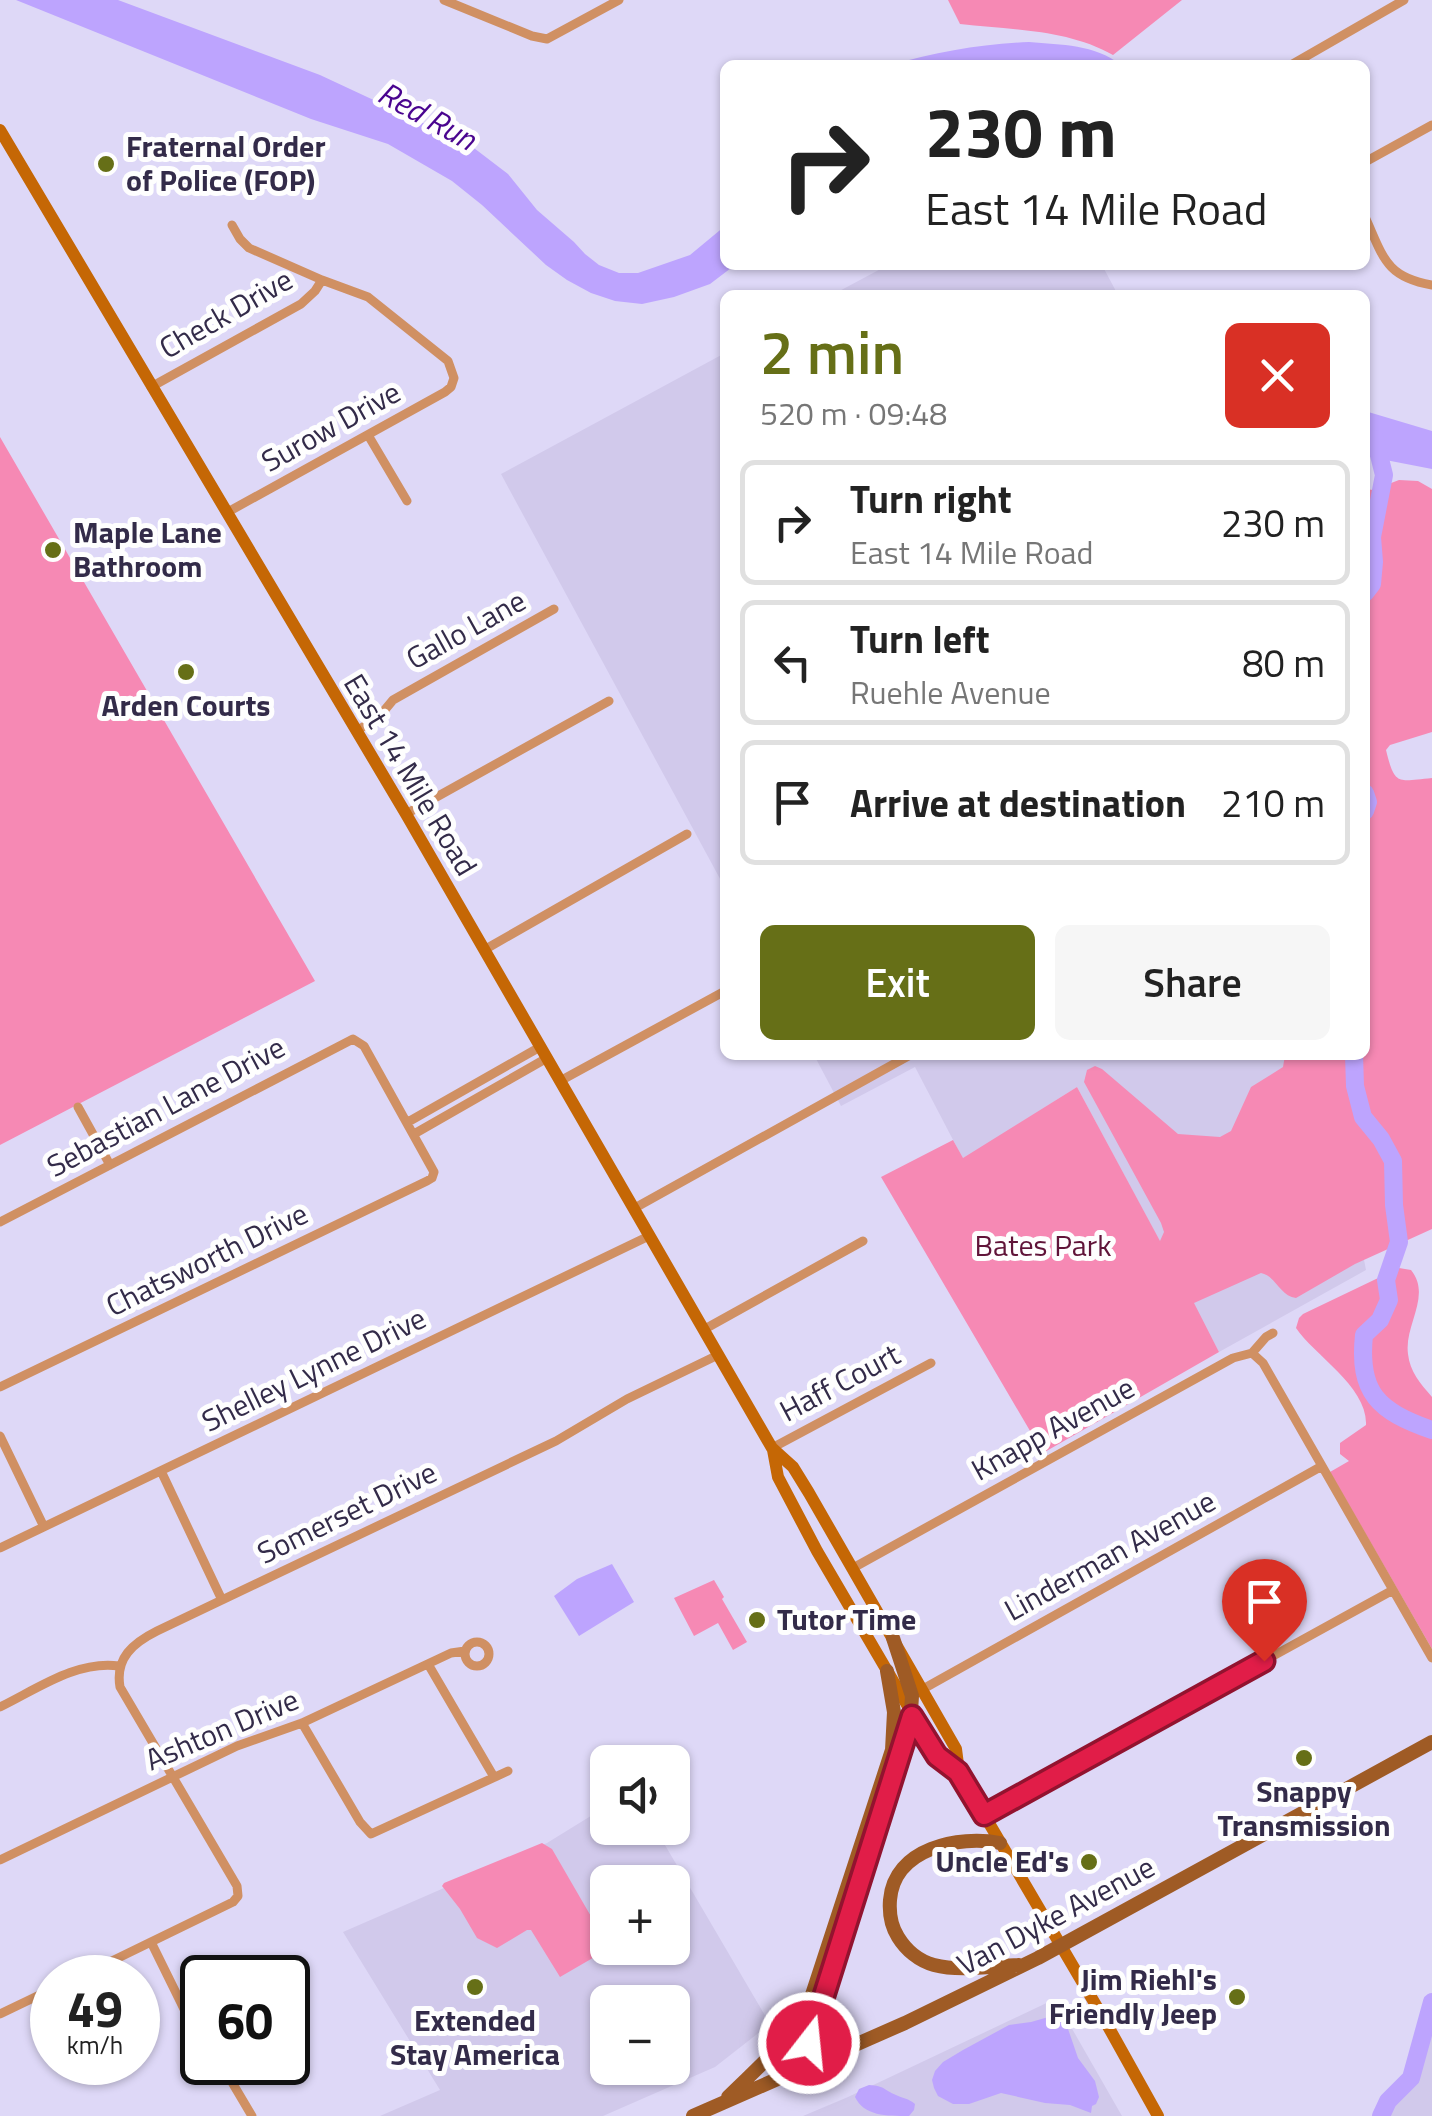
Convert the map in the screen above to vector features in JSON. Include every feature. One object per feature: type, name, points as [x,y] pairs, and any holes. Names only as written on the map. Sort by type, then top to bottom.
[{"type":"main road","name":"East 14 Mile Road","points":[[0,130],[406,814],[772,1448],[793,1468],[853,1568],[956,1749],[958,1772]]},
{"type":"main road","name":"East 14 Mile Road","points":[[772,1448],[778,1477],[834,1582],[937,1756],[958,1772],[1158,2116]]},
{"type":"main road","points":[[785,2076],[809,2043],[912,1716],[912,1696],[893,1638]]},
{"type":"main road","points":[[720,2104],[785,2042],[810,2000],[892,1750],[894,1712],[887,1671]]},
{"type":"main road","name":"Van Dyke Avenue","points":[[694,2116],[929,2012],[1060,1947],[1432,1742]]},
{"type":"main road","points":[[1000,1844],[964,1841],[931,1849],[911,1860],[893,1884],[892,1924],[908,1950],[934,1965],[1025,1964]]},
{"type":"street","points":[[444,0],[547,39],[619,0]]},
{"type":"street","points":[[1300,60],[1404,0]]},
{"type":"street","points":[[1370,159],[1432,125]]},
{"type":"street","points":[[232,225],[250,248],[322,280]]},
{"type":"street","points":[[1370,228],[1394,272],[1432,286]]},
{"type":"street","name":"Check Drive","points":[[151,387],[301,304],[322,280]]},
{"type":"street","name":"Surow Drive","points":[[226,513],[445,392],[454,378],[448,361],[368,297],[322,280]]},
{"type":"street","points":[[368,436],[407,501]]},
{"type":"street","name":"Gallo Lane","points":[[356,731],[378,718],[393,700],[554,609]]},
{"type":"street","points":[[406,814],[610,701]]},
{"type":"street","points":[[484,950],[687,834]]},
{"type":"street","points":[[560,1081],[720,994]]},
{"type":"street","name":"Sebastian Lane Drive","points":[[0,1222],[346,1041],[356,1039],[362,1043],[408,1122]]},
{"type":"street","points":[[544,1053],[414,1134],[408,1122],[544,1053]]},
{"type":"street","points":[[634,1209],[901,1060]]},
{"type":"street","points":[[78,1107],[110,1165]]},
{"type":"street","name":"Chatsworth Drive","points":[[0,1387],[427,1182],[434,1175],[432,1165],[414,1134]]},
{"type":"street","name":"Shelley Lynne Drive","points":[[0,1548],[649,1236]]},
{"type":"street","points":[[704,1330],[863,1241]]},
{"type":"street","name":"Knapp Avenue","points":[[853,1568],[1232,1358],[1252,1353],[1273,1334]]},
{"type":"street","points":[[1252,1353],[1262,1363],[1432,1658]]},
{"type":"street","name":"Somerset Drive","points":[[119,1666],[138,1641],[556,1440],[627,1399],[718,1355]]},
{"type":"street","name":"Haff Court","points":[[772,1448],[931,1363]]},
{"type":"street","points":[[0,1436],[44,1527]]},
{"type":"street","name":"Linderman Avenue","points":[[923,1689],[1322,1466]]},
{"type":"street","points":[[161,1471],[222,1600]]},
{"type":"street","points":[[984,1815],[1394,1590]]},
{"type":"street","name":"Ashton Drive","points":[[0,1860],[236,1746],[302,1723],[451,1653],[465,1652]]},
{"type":"street","points":[[428,1664],[494,1777]]},
{"type":"street","points":[[0,1707],[86,1666],[119,1666],[120,1687],[237,1886],[238,1896],[232,1902],[124,1955]]},
{"type":"street","points":[[302,1723],[360,1822],[371,1834],[508,1771]]},
{"type":"street","points":[[151,1942],[180,2001]]},
{"type":"street","points":[[0,2014],[30,2000]]},
{"type":"street","points":[[234,2085],[252,2116]]},
{"type":"shaded area","name":"Red Run","points":[[16,0],[118,0],[320,75],[470,145],[508,174],[537,210],[585,254],[619,273],[638,273],[690,255],[720,230],[720,270],[728,270],[710,284],[642,304],[591,293],[546,265],[452,181],[388,144],[311,119]]},
{"type":"shaded area","points":[[994,45],[1065,45],[1089,49],[1114,60],[909,60]]},
{"type":"shaded area","points":[[879,270],[1105,270],[1115,290],[841,290]]},
{"type":"shaded area","points":[[720,356],[720,879],[501,474]]},
{"type":"shaded area","points":[[1370,412],[1432,431],[1432,469],[1370,457]]},
{"type":"shaded area","points":[[817,1060],[1325,1060],[1366,1270],[1219,1352],[1077,1087],[963,1159],[915,1067],[841,1106]]},
{"type":"shaded area","points":[[612,1564],[634,1602],[579,1636],[554,1596],[577,1579]]},
{"type":"shaded area","points":[[590,1816],[590,1845],[665,1845],[677,1865],[590,1865],[590,1965],[690,1965],[690,1888],[770,2024],[715,2067],[690,2078],[690,1985],[590,1985],[590,2085],[674,2085],[603,2116],[380,2116],[440,2090],[343,1932],[547,1843]]},
{"type":"shaded area","points":[[1055,1999],[1122,2116],[803,2116],[848,2097]]},
{"type":"shaded area","points":[[1432,2014],[1432,2116],[1386,2116],[1415,2081]]},
{"type":"shaded area","points":[[1052,2016],[1067,2026],[1078,2058],[1095,2081],[1099,2097],[1091,2113],[1070,2105],[1001,2093],[969,2104],[953,2104],[938,2096],[932,2080],[943,2062],[1009,2025]]},
{"type":"shaded area","points":[[869,2085],[910,2101],[915,2104],[914,2110],[909,2116],[884,2115],[864,2108],[855,2097],[859,2089]]},
{"type":"green space","points":[[948,0],[1182,0],[1113,55],[1058,35],[960,24]]},
{"type":"green space","points":[[0,437],[315,981],[0,1145]]},
{"type":"green space","name":"Bates Park","points":[[1399,480],[1418,481],[1432,489],[1432,732],[1390,745],[1386,750],[1392,770],[1400,779],[1432,778],[1432,1229],[1355,1264],[1296,1298],[1261,1273],[1194,1303],[1219,1352],[1043,1453],[881,1177],[953,1140],[963,1158],[1077,1087],[1160,1241],[1164,1232],[1161,1223],[1084,1082],[1087,1070],[1095,1066],[1102,1069],[1178,1134],[1220,1137],[1231,1131],[1251,1087],[1283,1067],[1284,1060],[1370,1060],[1370,490]]},
{"type":"green space","points":[[1399,1268],[1411,1270],[1417,1280],[1418,1300],[1408,1354],[1413,1372],[1432,1397],[1432,1649],[1330,1472],[1349,1461],[1340,1454],[1340,1443],[1366,1425],[1364,1411],[1349,1385],[1296,1328],[1303,1314]]},
{"type":"green space","points":[[714,1580],[747,1642],[733,1650],[718,1623],[694,1636],[674,1598]]},
{"type":"green space","points":[[542,1843],[552,1849],[590,1915],[590,1960],[560,1977],[531,1930],[497,1948],[477,1938],[442,1886]]},
{"type":"waterway","points":[[1370,587],[1374,562],[1372,537],[1384,475],[1375,439]]},
{"type":"waterway","points":[[1354,1060],[1355,1086],[1363,1117],[1393,1161],[1399,1242],[1386,1280],[1389,1300],[1380,1320],[1364,1335],[1365,1372],[1369,1386],[1385,1407],[1432,1430]]},
{"type":"waterway","points":[[1381,2116],[1388,2101],[1411,2078],[1432,2002]]},
{"type":"place","name":"Fraternal Order of Police (FOP)","points":[[106,164]]},
{"type":"place","name":"Maple Lane Bathroom","points":[[53,550]]},
{"type":"place","name":"Arden Courts","points":[[186,672]]},
{"type":"place","name":"Tutor Time","points":[[757,1620]]},
{"type":"place","name":"Snappy Transmission","points":[[1304,1758]]},
{"type":"place","name":"Uncle Ed's","points":[[1089,1862]]},
{"type":"place","name":"Extended Stay America","points":[[475,1987]]},
{"type":"place","name":"Jim Riehl's Friendly Jeep","points":[[1237,1997]]},
{"type":"route","points":[[809,2043],[912,1716],[937,1756],[958,1772],[984,1815],[1264,1661]]}]
